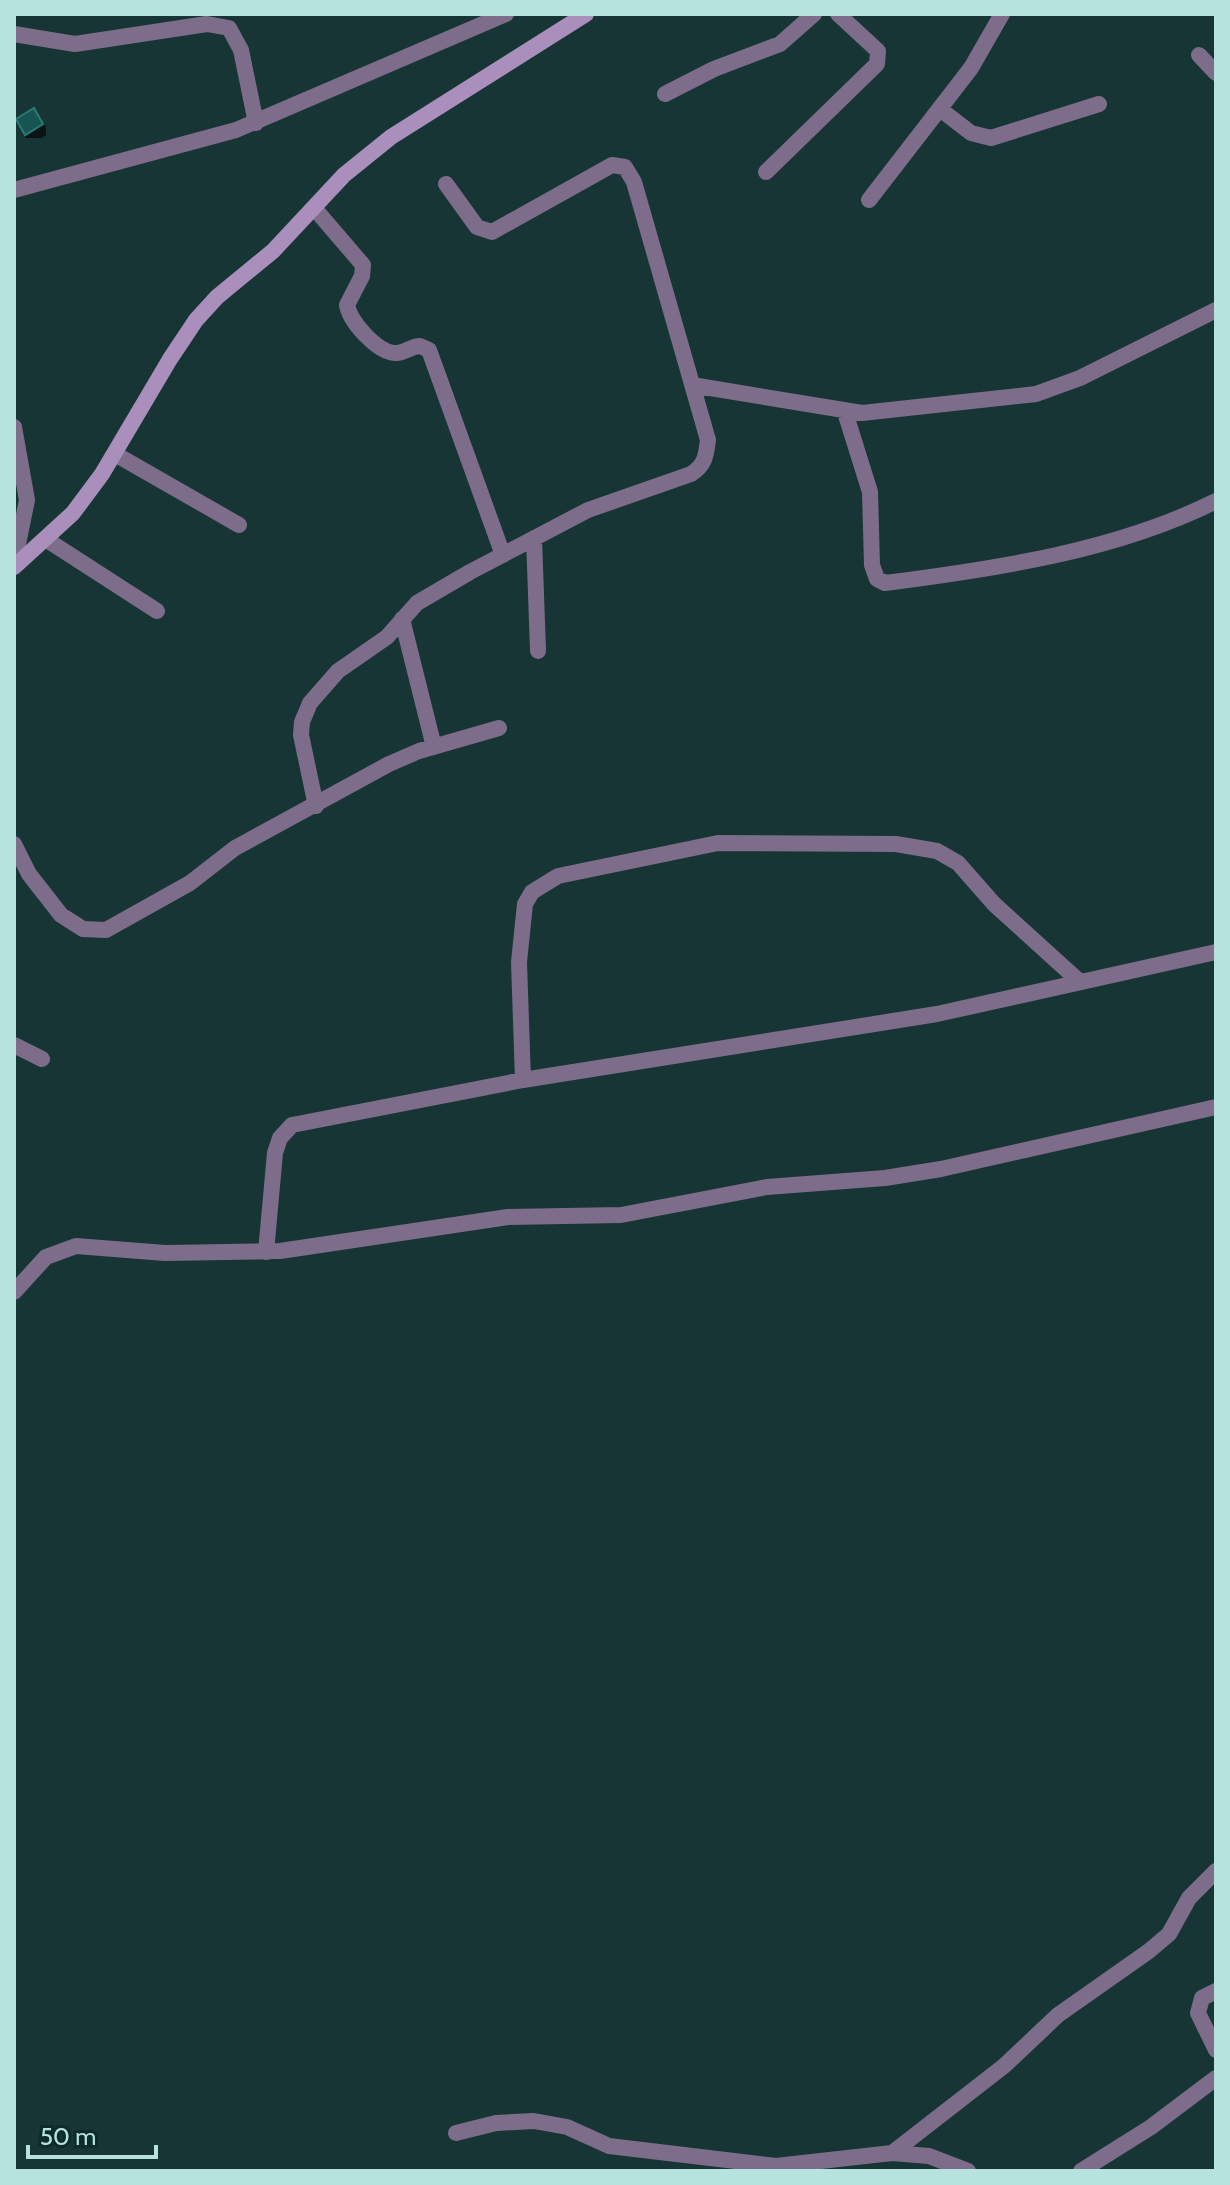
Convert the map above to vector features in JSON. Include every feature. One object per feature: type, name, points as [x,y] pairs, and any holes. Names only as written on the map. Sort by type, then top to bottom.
[{"type":"street","points":[[14,190],[256,123],[383,64],[506,14]]},
{"type":"street","points":[[14,565],[47,540],[73,513],[115,454],[196,320],[315,209],[344,175],[391,137],[586,14]]},
{"type":"street","points":[[665,94],[714,69],[780,44],[814,14]]},
{"type":"street","points":[[766,172],[877,64],[878,51],[838,14]]},
{"type":"street","points":[[869,200],[971,68],[1002,14]]},
{"type":"street","points":[[14,34],[75,44],[207,24],[229,28],[241,50],[256,123]]},
{"type":"street","points":[[1199,55],[1216,73]]},
{"type":"street","points":[[940,109],[971,133],[991,138],[1099,104]]},
{"type":"street","points":[[316,806],[301,735],[304,714],[338,671],[387,637],[423,598],[588,510],[673,482],[701,467],[708,440],[644,214],[625,167],[612,165],[492,232],[477,227],[446,184]]},
{"type":"street","points":[[315,209],[363,265],[362,276],[348,299],[347,309],[355,323],[386,350],[402,352],[420,346],[429,350],[503,555]]},
{"type":"street","points":[[692,385],[845,412],[914,410],[1044,391],[1160,340],[1216,310]]},
{"type":"street","points":[[845,412],[870,492],[872,565],[877,579],[885,583],[1066,551],[1148,529],[1216,501]]},
{"type":"street","points":[[14,427],[27,500],[14,565]]},
{"type":"street","points":[[115,454],[239,525]]},
{"type":"street","points":[[534,538],[538,651]]},
{"type":"street","points":[[47,540],[157,611]]},
{"type":"street","points":[[402,619],[434,747]]},
{"type":"street","points":[[14,844],[29,874],[61,915],[83,929],[98,932],[190,883],[235,848],[389,764],[499,728]]},
{"type":"street","points":[[523,1080],[519,962],[525,904],[532,892],[558,876],[718,843],[896,844],[937,851],[958,863],[994,904],[1080,982]]},
{"type":"street","points":[[266,1252],[275,1153],[280,1138],[292,1125],[523,1080],[937,1014],[1216,952]]},
{"type":"street","points":[[14,1045],[42,1059]]},
{"type":"street","points":[[14,1292],[46,1257],[76,1246],[165,1253],[266,1252],[508,1217],[621,1215],[767,1187],[927,1171],[1216,1107]]},
{"type":"street","points":[[892,2153],[1004,2066],[1058,2015],[1169,1934],[1189,1898],[1216,1871]]},
{"type":"street","points":[[1216,1991],[1202,1998],[1198,2013],[1216,2050]]},
{"type":"street","points":[[1081,2171],[1151,2127],[1216,2078]]},
{"type":"street","points":[[456,2133],[496,2123],[534,2121],[567,2127],[609,2146],[776,2166],[892,2153],[929,2156],[968,2171]]},
{"type":"building","points":[[34,108],[43,124],[25,135],[16,119]]}]
